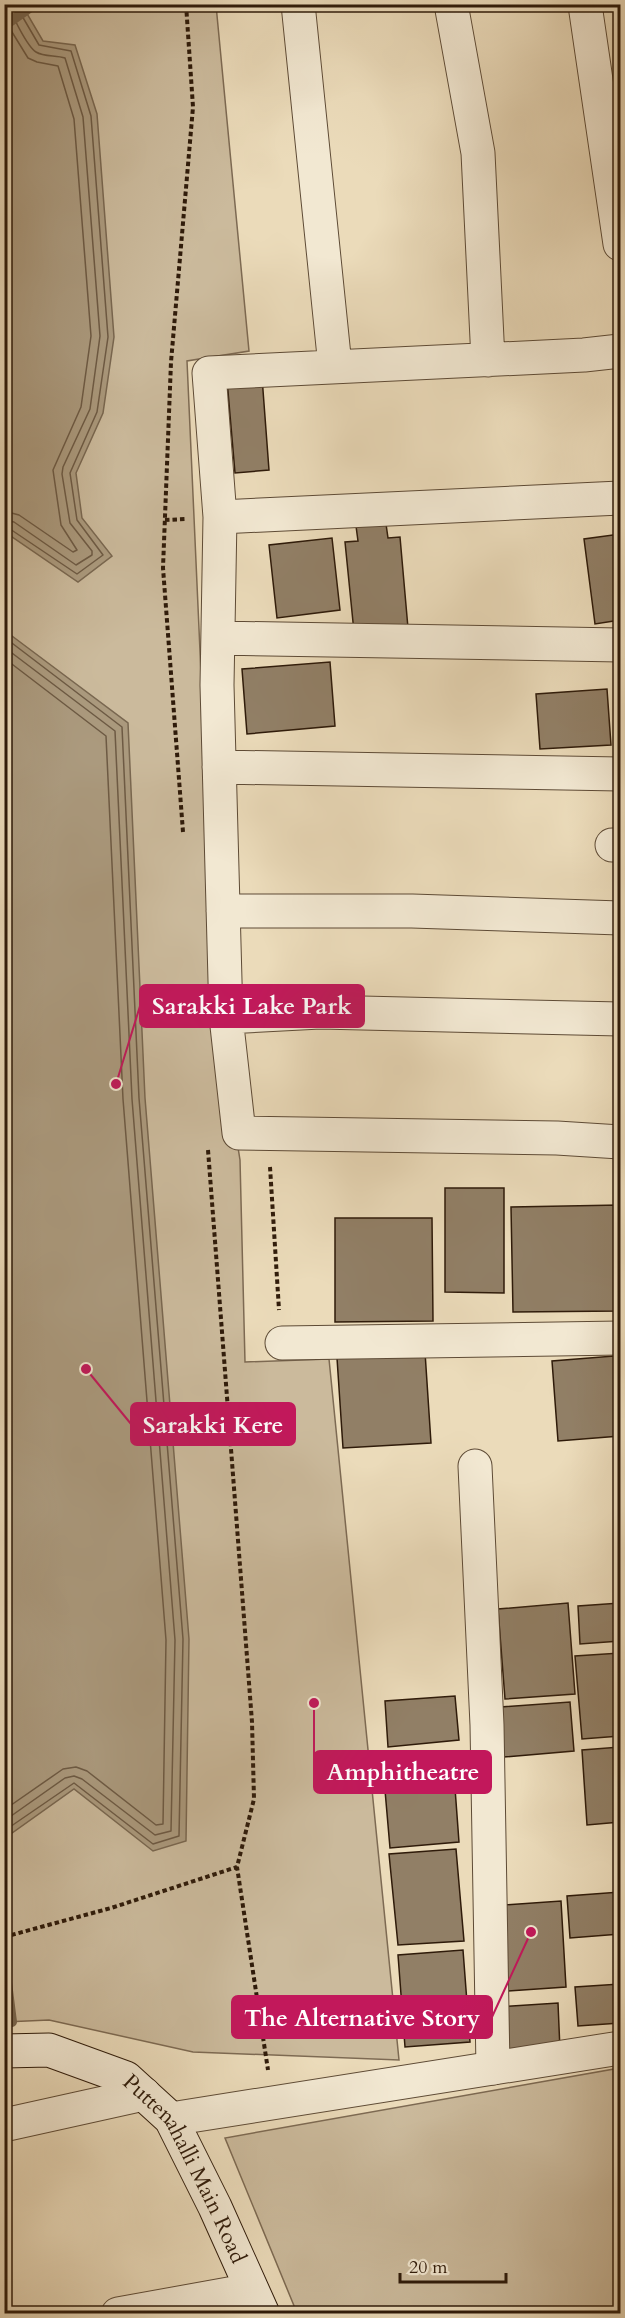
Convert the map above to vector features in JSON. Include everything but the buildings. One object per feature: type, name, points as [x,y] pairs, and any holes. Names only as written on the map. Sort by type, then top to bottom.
[{"type":"street","points":[[298,4],[335,366]]},
{"type":"street","points":[[451,4],[478,153],[488,360]]},
{"type":"street","points":[[585,5],[621,244]]},
{"type":"street","points":[[621,351],[488,360],[209,373],[220,517],[217,685],[226,1017],[239,1133],[510,1137],[621,1142]]},
{"type":"street","points":[[220,517],[621,498]]},
{"type":"street","points":[[218,638],[621,645]]},
{"type":"street","points":[[219,767],[621,774]]},
{"type":"street","points":[[223,911],[412,911],[621,918]]},
{"type":"street","points":[[226,1017],[320,1012],[621,1019]]},
{"type":"street","points":[[282,1343],[621,1338]]},
{"type":"street","points":[[475,1466],[487,1725],[493,2068]]},
{"type":"street","points":[[171,2120],[621,2048]]},
{"type":"street","name":"Puttenahalli Main Road","points":[[4,2051],[49,2050],[126,2078],[171,2120],[215,2207],[257,2302]]},
{"type":"street","points":[[4,2125],[144,2094]]},
{"type":"street","points":[[118,2313],[257,2302]]},
{"type":"path","points":[[267,1133],[282,1343]]},
{"type":"path","points":[[4,1937],[111,1908],[237,1867]]},
{"type":"shaded area","points":[[4,5],[216,5],[249,351],[187,361],[216,1008],[240,1160],[245,1362],[329,1359],[399,2060],[193,2052],[49,2020],[5,2022]]},
{"type":"shaded area","points":[[620,2068],[620,2313],[297,2313],[225,2138]]},
{"type":"water","points":[[4,5],[22,5],[43,41],[75,45],[97,114],[114,337],[103,413],[76,473],[82,518],[112,556],[78,582],[5,532]]},
{"type":"water","points":[[4,630],[128,723],[145,1098],[189,1639],[186,1841],[153,1851],[74,1789],[5,1838]]},
{"type":"waterway","points":[[4,26],[35,4]]},
{"type":"waterway","points":[[4,1959],[12,2022]]},
{"type":"place","name":"Sarakki Lake Park","points":[[116,1084]]},
{"type":"place","name":"Sarakki Kere","points":[[86,1369]]},
{"type":"place","name":"Amphitheatre","points":[[314,1703]]},
{"type":"place","name":"The Alternative Story","points":[[531,1932]]}]
